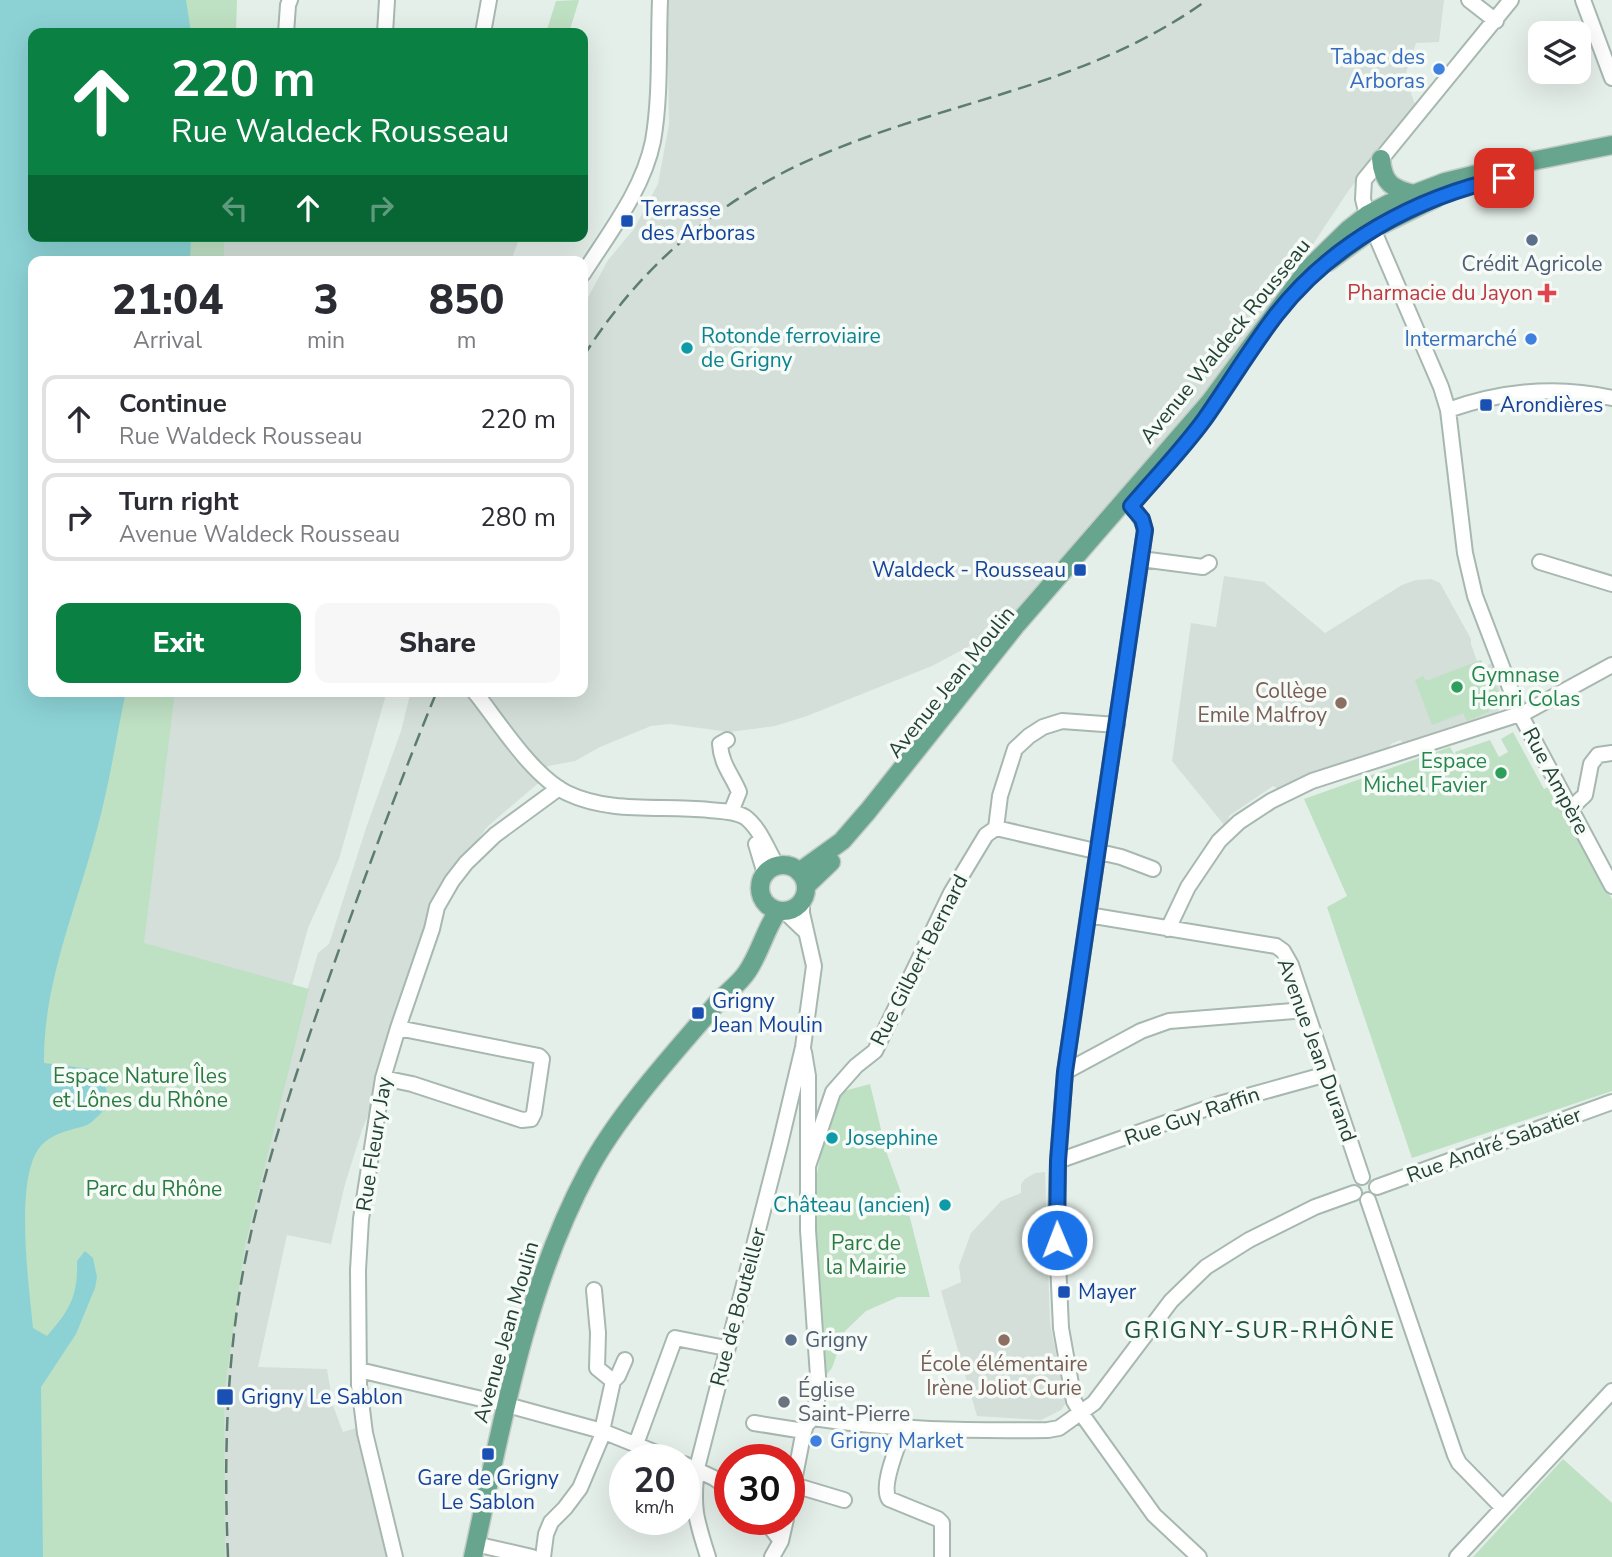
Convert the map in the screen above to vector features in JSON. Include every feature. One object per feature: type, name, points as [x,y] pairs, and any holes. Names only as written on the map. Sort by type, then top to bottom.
[{"type":"main road","points":[[1370,222],[1415,194],[1475,174],[1612,145]]},
{"type":"main road","points":[[1370,222],[1394,217],[1452,191],[1612,155]]},
{"type":"main road","points":[[1381,159],[1382,171],[1387,180],[1398,191],[1415,194]]},
{"type":"main road","name":"Avenue Waldeck Rousseau","points":[[1127,504],[1209,402],[1308,269],[1340,237],[1370,222]]},
{"type":"main road","name":"Avenue Jean Moulin","points":[[802,886],[856,837],[960,703],[1127,504]]},
{"type":"main road","points":[[785,865],[802,886],[797,906],[781,911],[762,899],[760,886],[771,870],[785,865]]},
{"type":"main road","name":"Avenue Jean Moulin","points":[[719,1001],[757,934],[762,899]]},
{"type":"main road","name":"Avenue Jean Moulin","points":[[474,1550],[526,1328],[553,1243],[588,1170],[638,1098],[719,1001],[746,974],[767,927],[781,911]]},
{"type":"street","points":[[286,28],[290,0]]},
{"type":"street","points":[[385,28],[387,0]]},
{"type":"street","points":[[484,28],[489,0]]},
{"type":"street","points":[[588,266],[635,191],[653,141],[660,0]]},
{"type":"street","points":[[1469,0],[1496,21]]},
{"type":"street","name":"Rue Ampère","points":[[1511,0],[1364,180],[1363,199],[1370,222],[1441,387],[1448,410],[1465,553],[1475,596],[1520,714],[1612,886]]},
{"type":"street","points":[[1583,0],[1612,78]]},
{"type":"street","points":[[1448,410],[1520,392],[1545,390],[1583,391],[1612,397]]},
{"type":"street","points":[[1127,504],[1142,519],[1145,530],[1100,851],[1065,1072],[1056,1218],[1061,1328],[1074,1401],[1081,1413],[1154,1515],[1199,1557]]},
{"type":"street","points":[[1141,559],[1203,567],[1209,564]]},
{"type":"street","points":[[1539,562],[1612,584]]},
{"type":"street","points":[[1168,929],[1188,887],[1219,841],[1262,806],[1312,781],[1520,714],[1612,665]]},
{"type":"street","points":[[479,697],[537,770],[559,788],[604,805],[699,809],[743,816],[752,824],[771,870]]},
{"type":"street","points":[[1117,725],[1062,722],[1043,726],[1029,736],[1015,749],[1000,796],[996,828],[1100,851],[1153,869]]},
{"type":"street","points":[[727,740],[720,744],[721,755],[739,792],[731,812]]},
{"type":"street","points":[[1570,809],[1585,795],[1591,764],[1598,755],[1612,753]]},
{"type":"street","name":"Rue Fleury Jay","points":[[395,1557],[360,1409],[359,1370],[358,1270],[361,1219],[383,1078],[437,907],[452,881],[495,835],[559,788]]},
{"type":"street","name":"Rue Gilbert Bernard","points":[[808,1166],[833,1092],[856,1066],[875,1051],[951,893],[986,835],[996,828]]},
{"type":"street","name":"Rue de Bouteiller","points":[[697,1444],[764,1209],[803,1047],[814,966],[802,886]]},
{"type":"street","points":[[781,911],[807,933]]},
{"type":"street","name":"Avenue Jean Durand","points":[[1088,915],[1280,948],[1291,965],[1363,1177]]},
{"type":"street","points":[[1065,1072],[1141,1031],[1169,1021],[1306,1010]]},
{"type":"street","points":[[383,1078],[412,1084],[522,1121],[531,1119],[534,1113],[542,1059],[539,1056],[398,1028]]},
{"type":"street","points":[[803,1047],[808,1076],[808,1230],[819,1391],[804,1444]]},
{"type":"street","name":"Rue Guy Raffin","points":[[1058,1161],[1219,1104],[1327,1074]]},
{"type":"street","name":"Rue André Sabatier","points":[[1377,1187],[1612,1102]]},
{"type":"street","points":[[1363,1177],[1372,1179],[1377,1187],[1375,1195],[1368,1200],[1360,1199],[1354,1193],[1356,1181],[1363,1177]]},
{"type":"street","points":[[754,1423],[860,1425],[969,1432],[1059,1428],[1094,1403],[1171,1301],[1206,1267],[1249,1240],[1315,1208],[1354,1193]]},
{"type":"street","points":[[1368,1200],[1455,1455],[1459,1463],[1502,1507]]},
{"type":"street","points":[[594,1290],[598,1333],[597,1368],[613,1381]]},
{"type":"street","points":[[359,1370],[508,1405],[603,1431],[636,1444],[675,1338],[726,1349]]},
{"type":"street","points":[[543,1557],[546,1534],[551,1522],[580,1488],[603,1431],[613,1381],[625,1360]]},
{"type":"street","points":[[1457,1557],[1612,1391]]},
{"type":"street","points":[[904,1428],[885,1494],[889,1499],[942,1523],[942,1557]]},
{"type":"street","points":[[805,1488],[844,1500]]},
{"type":"street","name":"Rue de Bouteiller","points":[[700,1532],[708,1557]]},
{"type":"street","points":[[776,1535],[781,1541]]},
{"type":"street","points":[[772,1557],[782,1535]]},
{"type":"street","points":[[474,1550],[532,1557]]},
{"type":"shaded area","points":[[665,0],[1444,0],[1439,42],[1416,43],[1405,76],[1416,107],[1349,190],[1232,366],[1043,587],[1006,624],[932,666],[775,726],[729,732],[670,724],[651,726],[600,747],[575,761],[548,766],[541,773],[542,780],[487,827],[438,895],[382,1081],[362,1130],[345,1184],[331,1244],[287,1235],[258,1367],[327,1369],[330,1398],[343,1432],[363,1426],[394,1554],[385,1557],[221,1557],[213,1442],[234,1242],[318,953],[329,944],[401,731],[410,697],[588,697],[588,298],[608,260],[634,229],[658,184],[669,124]]},
{"type":"shaded area","points":[[224,242],[518,242],[513,256],[222,256]]},
{"type":"shaded area","name":"Collège Emile Malfroy","points":[[1224,576],[1264,582],[1325,633],[1402,585],[1431,579],[1440,583],[1471,639],[1477,661],[1481,660],[1484,667],[1492,663],[1502,698],[1500,709],[1493,716],[1406,745],[1400,740],[1391,744],[1388,751],[1280,790],[1273,786],[1229,816],[1225,826],[1172,761],[1191,623],[1216,627]]},
{"type":"shaded area","points":[[171,697],[385,697],[339,859],[308,928],[291,990],[142,948]]},
{"type":"shaded area","name":"École élémentaire Irène Joliot Curie","points":[[1045,1172],[1050,1323],[1066,1403],[1061,1410],[1041,1420],[977,1416],[941,1291],[961,1282],[959,1266],[971,1233],[1001,1201],[1021,1193],[1021,1184],[1025,1179],[1035,1173]]},
{"type":"green space","points":[[41,0],[237,0],[236,28],[42,28]]},
{"type":"green space","points":[[579,0],[571,28],[548,28],[556,1]]},
{"type":"green space","points":[[49,242],[224,242],[224,256],[50,256]]},
{"type":"green space","name":"Parc du Rhône","points":[[0,646],[28,684],[28,697],[174,697],[144,943],[309,989],[245,1245],[224,1394],[225,1557],[0,1557]]},
{"type":"green space","name":"Gymnase Henri Colas","points":[[1481,660],[1484,667],[1488,666],[1498,693],[1490,697],[1492,703],[1487,705],[1489,712],[1467,721],[1463,713],[1432,725],[1415,680],[1423,676],[1426,681]]},
{"type":"green space","points":[[1513,732],[1544,789],[1550,786],[1612,899],[1612,1091],[1412,1158],[1327,907],[1347,896],[1304,799],[1450,747],[1466,775],[1455,752],[1490,740],[1499,757],[1508,752],[1501,739]]},
{"type":"green space","name":"Parc de la Mairie","points":[[870,1084],[887,1154],[909,1214],[930,1297],[898,1297],[866,1311],[845,1331],[832,1368],[822,1380],[811,1208],[825,1130],[840,1092]]},
{"type":"green space","points":[[1563,1459],[1612,1503],[1612,1557],[1473,1557]]},
{"type":"water","points":[[0,0],[186,0],[190,28],[28,28],[28,242],[191,242],[190,256],[28,256],[28,697],[125,697],[101,816],[62,947],[45,1034],[44,1063],[98,1070],[106,1089],[107,1100],[102,1112],[89,1124],[45,1142],[32,1162],[27,1183],[25,1234],[33,1328],[47,1336],[62,1318],[74,1293],[77,1261],[85,1251],[93,1258],[97,1277],[76,1334],[41,1387],[43,1557],[0,1557]]},
{"type":"railway","points":[[588,350],[630,293],[657,264],[717,213],[750,191],[821,155],[870,136],[1018,89],[1115,53],[1162,29],[1207,0]]},
{"type":"railway","points":[[228,1557],[226,1454],[229,1385],[241,1283],[256,1210],[322,998],[377,844],[435,697]]},
{"type":"place","name":"Tabac des Arboras","points":[[1439,69]]},
{"type":"place","name":"Terrasse des Arboras","points":[[627,221]]},
{"type":"place","name":"Crédit Agricole","points":[[1532,240]]},
{"type":"place","name":"Pharmacie du Jayon","points":[[1547,293]]},
{"type":"place","name":"Intermarché","points":[[1531,339]]},
{"type":"place","name":"Rotonde ferroviaire de Grigny","points":[[687,348]]},
{"type":"place","name":"Arondières","points":[[1486,405]]},
{"type":"place","name":"Waldeck - Rousseau","points":[[1080,570]]},
{"type":"place","name":"Gymnase Henri Colas","points":[[1457,687]]},
{"type":"place","name":"Collège Emile Malfroy","points":[[1341,703]]},
{"type":"place","name":"Espace Michel Favier","points":[[1501,773]]},
{"type":"place","name":"Grigny Jean Moulin","points":[[698,1013]]},
{"type":"place","name":"Josephine","points":[[832,1138]]},
{"type":"place","name":"Château (ancien)","points":[[945,1205]]},
{"type":"place","name":"Mayer","points":[[1064,1292]]},
{"type":"place","name":"Grigny","points":[[791,1340]]},
{"type":"place","name":"École élémentaire Irène Joliot Curie","points":[[1004,1340]]},
{"type":"place","name":"Grigny Le Sablon","points":[[225,1397]]},
{"type":"place","name":"Église Saint-Pierre","points":[[784,1402]]},
{"type":"place","name":"Grigny Market","points":[[816,1441]]},
{"type":"place","name":"Gare de Grigny Le Sablon","points":[[488,1454]]},
{"type":"district","name":"GRIGNY-SUR-RHÔNE","points":[[1260,1330]]},
{"type":"route","points":[[1057,1240],[1058,1161],[1065,1072],[1100,851],[1145,530],[1142,519],[1131,506],[1202,422],[1278,313],[1331,259],[1373,229],[1427,201],[1452,191],[1504,178]]},
{"type":"park label","name":"Espace Nature Îles et Lônes du Rhône","points":[[140,1088]]}]
